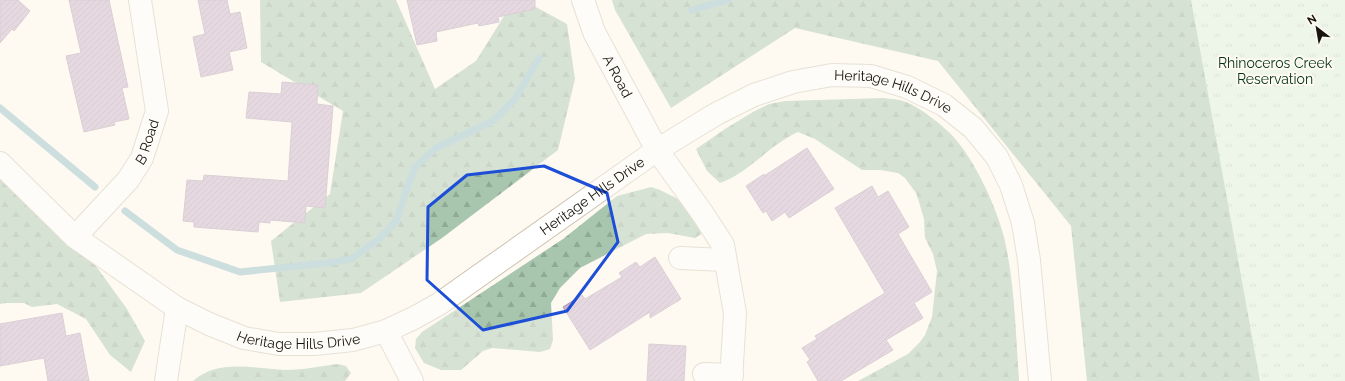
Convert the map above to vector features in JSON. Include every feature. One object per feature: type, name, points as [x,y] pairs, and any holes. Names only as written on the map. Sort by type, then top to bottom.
[{"type":"street","name":"B Road","points":[[75,237],[128,180],[142,158],[154,122],[157,111],[140,0]]},
{"type":"street","name":"A Road","points":[[583,0],[594,32],[657,150],[703,214],[723,245],[735,313],[732,378]]},
{"type":"street","name":"Heritage Hills Drive","points":[[0,163],[75,237],[177,308],[209,324],[244,338],[279,344],[322,344],[353,340],[386,332],[439,304],[657,150],[716,114],[754,95],[793,82],[832,75],[871,76],[907,87],[944,105],[973,128],[997,157],[1011,185],[1023,223],[1029,260],[1040,381]]},
{"type":"street","points":[[680,258],[725,260]]},
{"type":"street","points":[[166,381],[177,308]]},
{"type":"street","points":[[386,332],[412,381]]},
{"type":"street","points":[[704,374],[732,378]]},
{"type":"highlighted area","points":[[544,166],[607,193],[618,242],[567,311],[483,330],[427,280],[428,207],[467,175]]},
{"type":"green space","points":[[260,0],[396,0],[435,89],[476,61],[514,0],[523,0],[567,24],[575,79],[558,150],[442,238],[361,293],[280,302],[271,241],[330,194],[343,111],[261,62]]},
{"type":"green space","points":[[612,0],[1345,0],[1345,381],[1087,381],[1071,226],[938,61],[795,28],[671,108],[615,10]]},
{"type":"green space","name":"Rhinoceros Creek Reservation","points":[[1191,0],[1345,0],[1345,381],[1260,381]]},
{"type":"green space","points":[[883,98],[901,100],[912,105],[947,130],[965,152],[981,178],[1000,223],[1010,267],[1019,381],[858,381],[908,354],[925,335],[932,317],[937,271],[933,254],[925,238],[924,219],[916,193],[905,178],[898,173],[880,170],[862,170],[815,139],[798,132],[779,143],[736,175],[720,183],[707,171],[696,149],[725,129],[769,104],[785,101]]},
{"type":"green space","points":[[0,179],[55,225],[75,237],[127,309],[145,341],[131,372],[110,355],[86,319],[57,304],[32,307],[24,303],[0,304]]},
{"type":"green space","points":[[651,187],[686,203],[703,233],[695,238],[668,233],[646,234],[580,268],[560,288],[551,303],[553,340],[550,349],[540,352],[492,348],[483,351],[461,370],[441,370],[424,363],[415,348],[416,339],[422,332],[563,239],[617,196]]},
{"type":"green space","points":[[338,364],[346,366],[351,373],[345,381],[193,381],[214,369],[225,367],[237,366],[292,370]]},
{"type":"building","points":[[0,0],[18,0],[30,11],[14,31],[12,29],[0,43]]},
{"type":"building","points":[[69,0],[109,0],[128,87],[122,88],[129,119],[114,122],[115,125],[84,132],[66,56],[81,53]]},
{"type":"building","points":[[198,0],[227,0],[230,14],[240,12],[247,48],[229,52],[233,70],[201,77],[193,37],[205,34]]},
{"type":"building","points":[[407,0],[535,0],[535,9],[498,17],[499,22],[479,26],[478,23],[436,32],[437,41],[417,45]]},
{"type":"building","points":[[282,82],[318,85],[317,104],[333,106],[325,208],[306,206],[305,223],[270,220],[270,223],[259,222],[258,232],[194,227],[194,222],[183,221],[187,180],[203,181],[204,175],[288,181],[292,122],[246,118],[249,92],[281,94]]},
{"type":"building","points":[[807,148],[834,189],[789,218],[785,212],[772,221],[766,211],[763,213],[746,186]]},
{"type":"building","points":[[872,186],[878,197],[888,191],[909,227],[898,234],[932,292],[914,303],[923,318],[886,340],[893,350],[841,381],[818,381],[807,362],[810,360],[802,348],[817,339],[815,336],[885,293],[835,208]]},
{"type":"building","points":[[655,257],[681,299],[650,318],[650,312],[590,350],[563,307],[582,295],[585,299],[622,277],[619,273],[636,262],[640,267]]},
{"type":"building","points":[[62,313],[66,336],[80,333],[89,381],[48,381],[44,358],[0,366],[0,324]]},
{"type":"building","points":[[649,344],[686,346],[684,381],[647,381]]},
{"type":"waterway","points":[[692,10],[728,0]]},
{"type":"waterway","points":[[125,211],[177,250],[240,272],[328,263],[351,259],[379,239],[397,220],[415,167],[436,148],[493,121],[515,99],[539,58]]},
{"type":"waterway","points":[[0,108],[95,187]]}]
